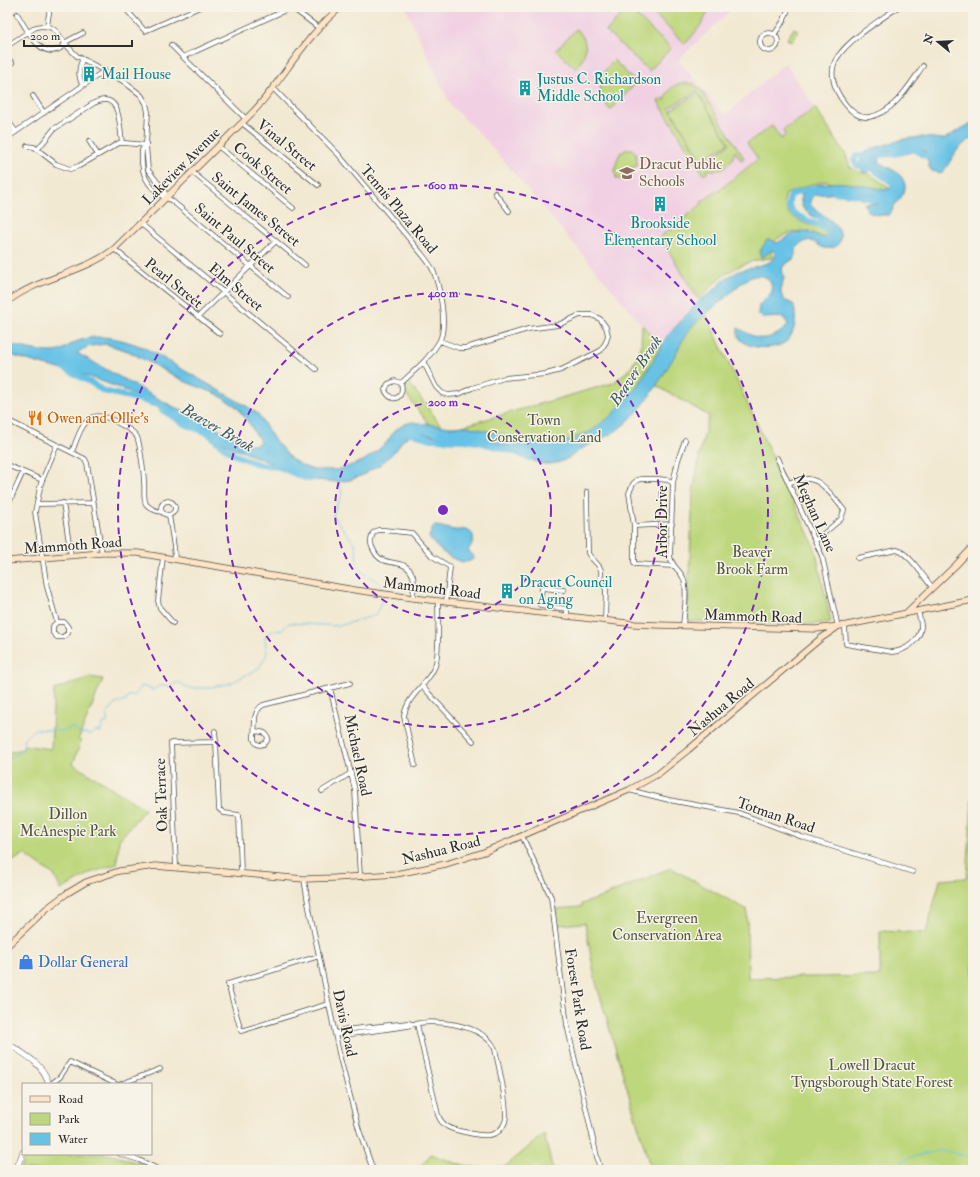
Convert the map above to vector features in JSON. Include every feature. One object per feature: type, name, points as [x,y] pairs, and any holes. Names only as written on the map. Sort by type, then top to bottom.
[{"type":"main road","name":"Lakeview Avenue","points":[[7,302],[28,289],[97,260],[114,249],[244,121],[273,88],[319,28],[340,7]]},
{"type":"main road","points":[[905,614],[973,547]]},
{"type":"main road","name":"Mammoth Road","points":[[7,561],[102,552],[138,553],[355,590],[413,598],[605,621],[683,626],[816,629],[845,626],[973,600]]},
{"type":"main road","points":[[919,601],[921,605],[928,609]]},
{"type":"main road","name":"Nashua Road","points":[[7,944],[60,898],[86,882],[119,871],[155,866],[304,879],[360,877],[396,874],[446,864],[484,852],[644,783],[669,765],[820,639],[838,627]]},
{"type":"street","points":[[47,26],[50,7]]},
{"type":"street","points":[[124,7],[145,31],[200,7]]},
{"type":"street","points":[[774,35],[782,23],[789,7]]},
{"type":"street","points":[[898,7],[850,44],[840,54],[833,68],[832,76],[834,85],[850,110],[860,116],[870,117],[884,111],[892,105],[923,66]]},
{"type":"street","points":[[183,57],[290,8],[319,28]]},
{"type":"street","points":[[18,14],[36,44],[43,48],[51,50],[59,49],[65,43],[83,33]]},
{"type":"street","points":[[7,46],[28,31],[36,27],[47,26],[56,31],[65,43],[82,60],[123,81],[141,95],[146,103],[148,112],[146,145],[148,170],[163,189],[167,197]]},
{"type":"street","points":[[768,33],[774,35],[778,42],[775,48],[768,51],[762,48],[760,42],[761,36],[768,33]]},
{"type":"street","name":"Vinal Street","points":[[170,45],[244,121],[318,185]]},
{"type":"street","points":[[7,56],[12,63]]},
{"type":"street","points":[[82,60],[79,75],[83,86]]},
{"type":"street","points":[[7,138],[104,71]]},
{"type":"street","name":"Tennis Plaza Road","points":[[273,88],[338,154],[429,263],[437,283],[440,299],[442,329],[440,341]]},
{"type":"street","points":[[34,96],[44,113]]},
{"type":"street","points":[[38,149],[54,129],[94,102],[102,100],[112,102],[117,108],[122,142]]},
{"type":"street","points":[[7,119],[16,132]]},
{"type":"street","points":[[89,141],[98,155]]},
{"type":"street","points":[[27,146],[38,149],[60,166],[70,169],[76,168],[122,142],[146,145]]},
{"type":"street","points":[[146,145],[142,150],[142,170],[152,187],[159,194],[167,197]]},
{"type":"street","name":"Cook Street","points":[[218,146],[293,208]]},
{"type":"street","name":"Saint James Street","points":[[192,172],[305,265]]},
{"type":"street","points":[[495,192],[509,210]]},
{"type":"street","name":"Saint Paul Street","points":[[167,197],[288,297]]},
{"type":"street","name":"Elm Street","points":[[140,223],[316,369]]},
{"type":"street","points":[[198,317],[276,241]]},
{"type":"street","name":"Pearl Street","points":[[114,249],[220,334]]},
{"type":"street","points":[[401,383],[424,363],[440,341],[459,348],[466,348],[528,329],[558,325],[580,315],[592,314],[600,319],[606,328],[608,335],[606,342],[600,351],[561,370],[546,374],[504,378],[458,394],[448,395],[442,393],[436,387],[424,363]]},
{"type":"street","points":[[395,381],[401,383],[403,389],[402,393],[393,399],[388,396],[385,390],[388,384],[395,381]]},
{"type":"street","points":[[72,452],[84,424],[96,416],[108,418],[134,433],[137,436],[144,476],[146,502],[150,507],[162,512],[165,515],[173,514],[175,504],[167,501],[162,504],[162,512]]},
{"type":"street","points":[[7,420],[85,458],[102,552]]},
{"type":"street","name":"Arbor Drive","points":[[683,626],[686,590],[685,582],[682,575],[671,562],[670,556],[673,483],[678,460],[685,440]]},
{"type":"street","points":[[57,445],[42,480],[36,504],[36,515],[47,589],[58,622]]},
{"type":"street","name":"Meghan Lane","points":[[777,458],[816,540],[822,556],[838,627]]},
{"type":"street","points":[[7,465],[42,480]]},
{"type":"street","points":[[7,507],[23,472]]},
{"type":"street","points":[[673,483],[668,480],[658,479],[636,480],[629,493],[634,526],[635,564],[674,566]]},
{"type":"street","points":[[788,483],[800,479],[816,480],[823,484],[844,510],[841,519],[816,540]]},
{"type":"street","points":[[587,492],[588,553],[592,560],[602,570],[600,580],[606,589],[605,621]]},
{"type":"street","points":[[63,503],[71,556]]},
{"type":"street","points":[[36,504],[94,503]]},
{"type":"street","points":[[169,515],[175,559]]},
{"type":"street","points":[[634,526],[672,524]]},
{"type":"street","points":[[413,598],[414,578],[409,569],[402,564],[380,560],[377,558],[370,543],[372,534],[378,530],[412,534],[432,556],[450,568],[446,602]]},
{"type":"street","points":[[858,558],[897,550],[902,551],[932,587]]},
{"type":"street","points":[[163,557],[158,601],[160,608],[173,623]]},
{"type":"street","points":[[564,590],[542,588],[540,605],[567,609],[567,616]]},
{"type":"street","points":[[415,765],[404,716],[405,708],[435,666],[438,601]]},
{"type":"street","points":[[845,626],[846,644],[892,652],[899,651],[912,644],[917,637],[921,628],[918,611]]},
{"type":"street","points":[[58,622],[64,622],[68,627],[68,633],[63,637],[57,637],[53,633],[53,626],[58,622]]},
{"type":"street","points":[[255,732],[256,713],[262,705],[350,683]]},
{"type":"street","points":[[422,686],[473,741]]},
{"type":"street","name":"Michael Road","points":[[330,688],[356,794],[360,877]]},
{"type":"street","points":[[215,731],[219,809],[225,814],[239,815],[241,873]]},
{"type":"street","name":"Oak Terrace","points":[[176,867],[171,743],[216,742]]},
{"type":"street","points":[[322,791],[351,773]]},
{"type":"street","name":"Totman Road","points":[[629,790],[668,800],[739,813],[802,837],[913,872]]},
{"type":"street","name":"Forest Park Road","points":[[522,836],[551,897],[567,1025],[600,1170]]},
{"type":"street","name":"Davis Road","points":[[304,879],[340,1058],[353,1108],[373,1170]]},
{"type":"street","points":[[319,956],[228,984],[241,1032],[328,1004]]},
{"type":"street","points":[[336,1034],[342,1030],[408,1023],[415,1024],[437,1022],[458,1026],[483,1035],[492,1042],[495,1051],[507,1115],[503,1126],[497,1133],[489,1136],[480,1136],[450,1129],[441,1122],[415,1024]]},
{"type":"street","points":[[7,1043],[38,1064],[44,1071],[50,1083]]},
{"type":"street","points":[[51,1083],[60,1077],[70,1062],[114,1083]]},
{"type":"street","points":[[123,1083],[160,1068]]},
{"type":"street","points":[[16,1170],[22,1155]]},
{"type":"street","points":[[123,1155],[139,1160],[160,1170]]},
{"type":"shaded area","name":"Dracut Public Schools","points":[[405,7],[734,7],[678,60],[725,115],[785,63],[815,108],[755,162],[660,237],[698,299],[659,344],[486,140],[451,106]]},
{"type":"green space","points":[[647,7],[709,8],[699,27],[685,44]]},
{"type":"green space","points":[[628,8],[671,48],[649,71],[606,31]]},
{"type":"green space","points":[[794,28],[799,31],[792,42],[787,39]]},
{"type":"green space","points":[[576,29],[584,39],[585,49],[582,59],[576,69],[556,50]]},
{"type":"green space","points":[[614,60],[636,83],[610,110],[602,97],[600,84],[604,72]]},
{"type":"green space","points":[[680,84],[694,84],[701,90],[744,158],[741,160],[735,151],[729,164],[717,170],[707,169],[708,172],[704,175],[658,101],[663,98],[665,101],[667,94],[671,89]],"holes":[[[697,91],[730,144],[703,162],[701,160],[729,143],[698,93],[671,110],[701,159],[669,108]]]},
{"type":"green space","points":[[815,108],[846,155],[850,167],[859,172],[869,174],[892,189],[892,194],[839,186],[826,181],[809,185],[786,194],[784,202],[789,214],[804,223],[822,229],[828,236],[827,239],[822,238],[810,231],[802,231],[782,236],[775,241],[773,245],[771,251],[772,258],[749,262],[728,272],[698,299],[660,237],[702,204],[701,202],[723,187],[758,159],[747,143],[772,126],[781,139],[785,135],[783,130]]},
{"type":"green space","points":[[626,149],[632,149],[636,153],[637,166],[628,169],[622,180],[616,178],[615,171],[617,160],[621,152]]},
{"type":"green space","name":"Beaver Brook Farm","points":[[702,306],[815,548],[831,622],[815,624],[687,621],[693,493],[700,452],[709,416],[645,379]]},
{"type":"green space","name":"Town Conservation Land","points":[[642,325],[663,348],[645,372],[621,413],[591,436],[545,455],[499,440],[438,436],[405,393],[406,384],[408,381],[445,431],[613,383],[631,368],[641,348]]},
{"type":"green space","name":"Dillon McAnespie Park","points":[[90,677],[103,679],[78,740],[81,741],[73,764],[145,809],[119,840],[117,864],[90,873],[61,890],[54,875],[24,854],[7,865],[7,753],[23,749],[23,745],[51,749],[54,690]]},
{"type":"green space","name":"Lowell Dracut Tyngsborough State Forest","points":[[973,785],[973,1170],[651,1170],[595,979],[585,923],[557,925],[555,909],[582,907],[581,904],[608,895],[671,868],[747,910],[748,978],[880,976],[880,931],[926,933],[940,880],[967,878]]},
{"type":"green space","points":[[544,1134],[553,1170],[418,1170],[431,1154],[455,1163],[478,1168],[506,1166]]},
{"type":"green space","points":[[26,1155],[112,1155],[142,1164],[154,1170],[20,1170]]},
{"type":"water","points":[[973,122],[973,138],[958,150],[942,173],[932,171],[929,167],[926,152],[923,151],[904,154],[888,151],[884,152],[880,156],[879,161],[895,171],[904,182],[905,186],[905,190],[901,198],[889,215],[874,214],[868,211],[864,204],[877,204],[880,201],[868,194],[840,193],[815,195],[810,200],[811,206],[828,218],[838,228],[840,240],[837,246],[832,248],[822,247],[809,240],[802,243],[796,249],[795,258],[784,265],[782,269],[784,278],[781,294],[784,300],[793,304],[795,310],[795,325],[790,336],[784,343],[771,347],[755,347],[742,341],[738,335],[738,328],[758,338],[771,337],[783,330],[788,324],[783,317],[762,318],[758,314],[759,305],[772,292],[769,280],[762,276],[747,279],[693,325],[656,387],[635,415],[611,434],[560,462],[542,464],[505,445],[465,442],[415,433],[402,441],[397,449],[381,464],[363,475],[350,480],[337,482],[314,480],[233,448],[127,391],[91,377],[7,354],[7,344],[47,352],[56,352],[78,341],[95,337],[112,338],[145,348],[258,414],[273,438],[291,459],[314,470],[335,470],[363,461],[387,442],[395,430],[412,422],[451,427],[466,426],[521,439],[550,443],[564,442],[590,432],[611,416],[640,383],[667,336],[701,299],[728,277],[739,271],[768,263],[775,258],[775,253],[772,250],[763,257],[760,257],[760,251],[767,240],[777,243],[793,234],[800,232],[807,232],[822,237],[832,236],[821,222],[807,212],[802,206],[801,198],[803,193],[808,188],[831,183],[850,183],[885,190],[892,187],[893,184],[882,171],[872,169],[866,173],[863,172],[860,166],[861,157],[865,151],[904,139],[921,137],[944,139]],"holes":[[[106,344],[128,351],[186,382],[217,394],[237,407],[251,426],[260,442],[256,445],[249,444],[164,402],[77,353],[87,347]]]},
{"type":"water","points":[[435,526],[469,531],[473,536],[473,542],[468,550],[474,558],[463,562],[456,560],[443,552],[432,542],[429,537],[433,527]]},
{"type":"waterway","name":"Beaver Brook","points":[[895,191],[894,184],[869,166],[858,166],[854,160],[857,156],[899,153],[912,148],[925,156],[934,155]]},
{"type":"waterway","name":"Beaver Brook","points":[[814,188],[791,195],[789,204],[791,211],[797,216],[822,227],[829,232],[833,239],[831,240]]},
{"type":"waterway","name":"Beaver Brook","points":[[835,192],[858,195],[887,202]]},
{"type":"waterway","name":"Beaver Brook","points":[[64,368],[92,383],[103,391],[153,404]]},
{"type":"waterway","name":"Beaver Brook","points":[[162,410],[186,425],[208,433],[222,446],[235,455],[260,465],[279,467],[302,477],[310,479],[316,477]]},
{"type":"waterway","name":"Beaver Brook","points":[[407,432],[431,439],[465,440],[483,443],[513,451],[529,458]]},
{"type":"waterway","points":[[339,482],[342,495],[333,516],[355,544],[358,566],[363,573],[379,582],[383,589]]},
{"type":"waterway","points":[[7,762],[11,757],[23,751],[24,739],[34,729],[63,731],[73,727],[77,732],[90,735],[96,731],[101,732],[103,723],[107,723],[107,714],[115,704],[126,701],[128,696],[135,695],[142,686],[153,690],[159,686],[170,686],[179,682],[188,688],[207,688],[231,683],[259,668],[267,654],[265,637],[274,630],[281,631],[289,623],[339,626],[376,615],[382,600]]},
{"type":"waterway","points":[[888,1170],[909,1158],[942,1150],[973,1158]]},
{"type":"place","name":"Mail House","points":[[89,74]]},
{"type":"place","name":"Justus C. Richardson Middle School","points":[[525,88]]},
{"type":"place","name":"Dracut Public Schools","points":[[627,173]]},
{"type":"place","name":"Brookside Elementary School","points":[[660,204]]},
{"type":"place","name":"Owen and Ollie's","points":[[35,418]]},
{"type":"place","name":"Dracut Council on Aging","points":[[507,591]]},
{"type":"place","name":"Dollar General","points":[[26,962]]},
{"type":"park label","name":"Evergreen Conservation Area","points":[[667,926]]}]
